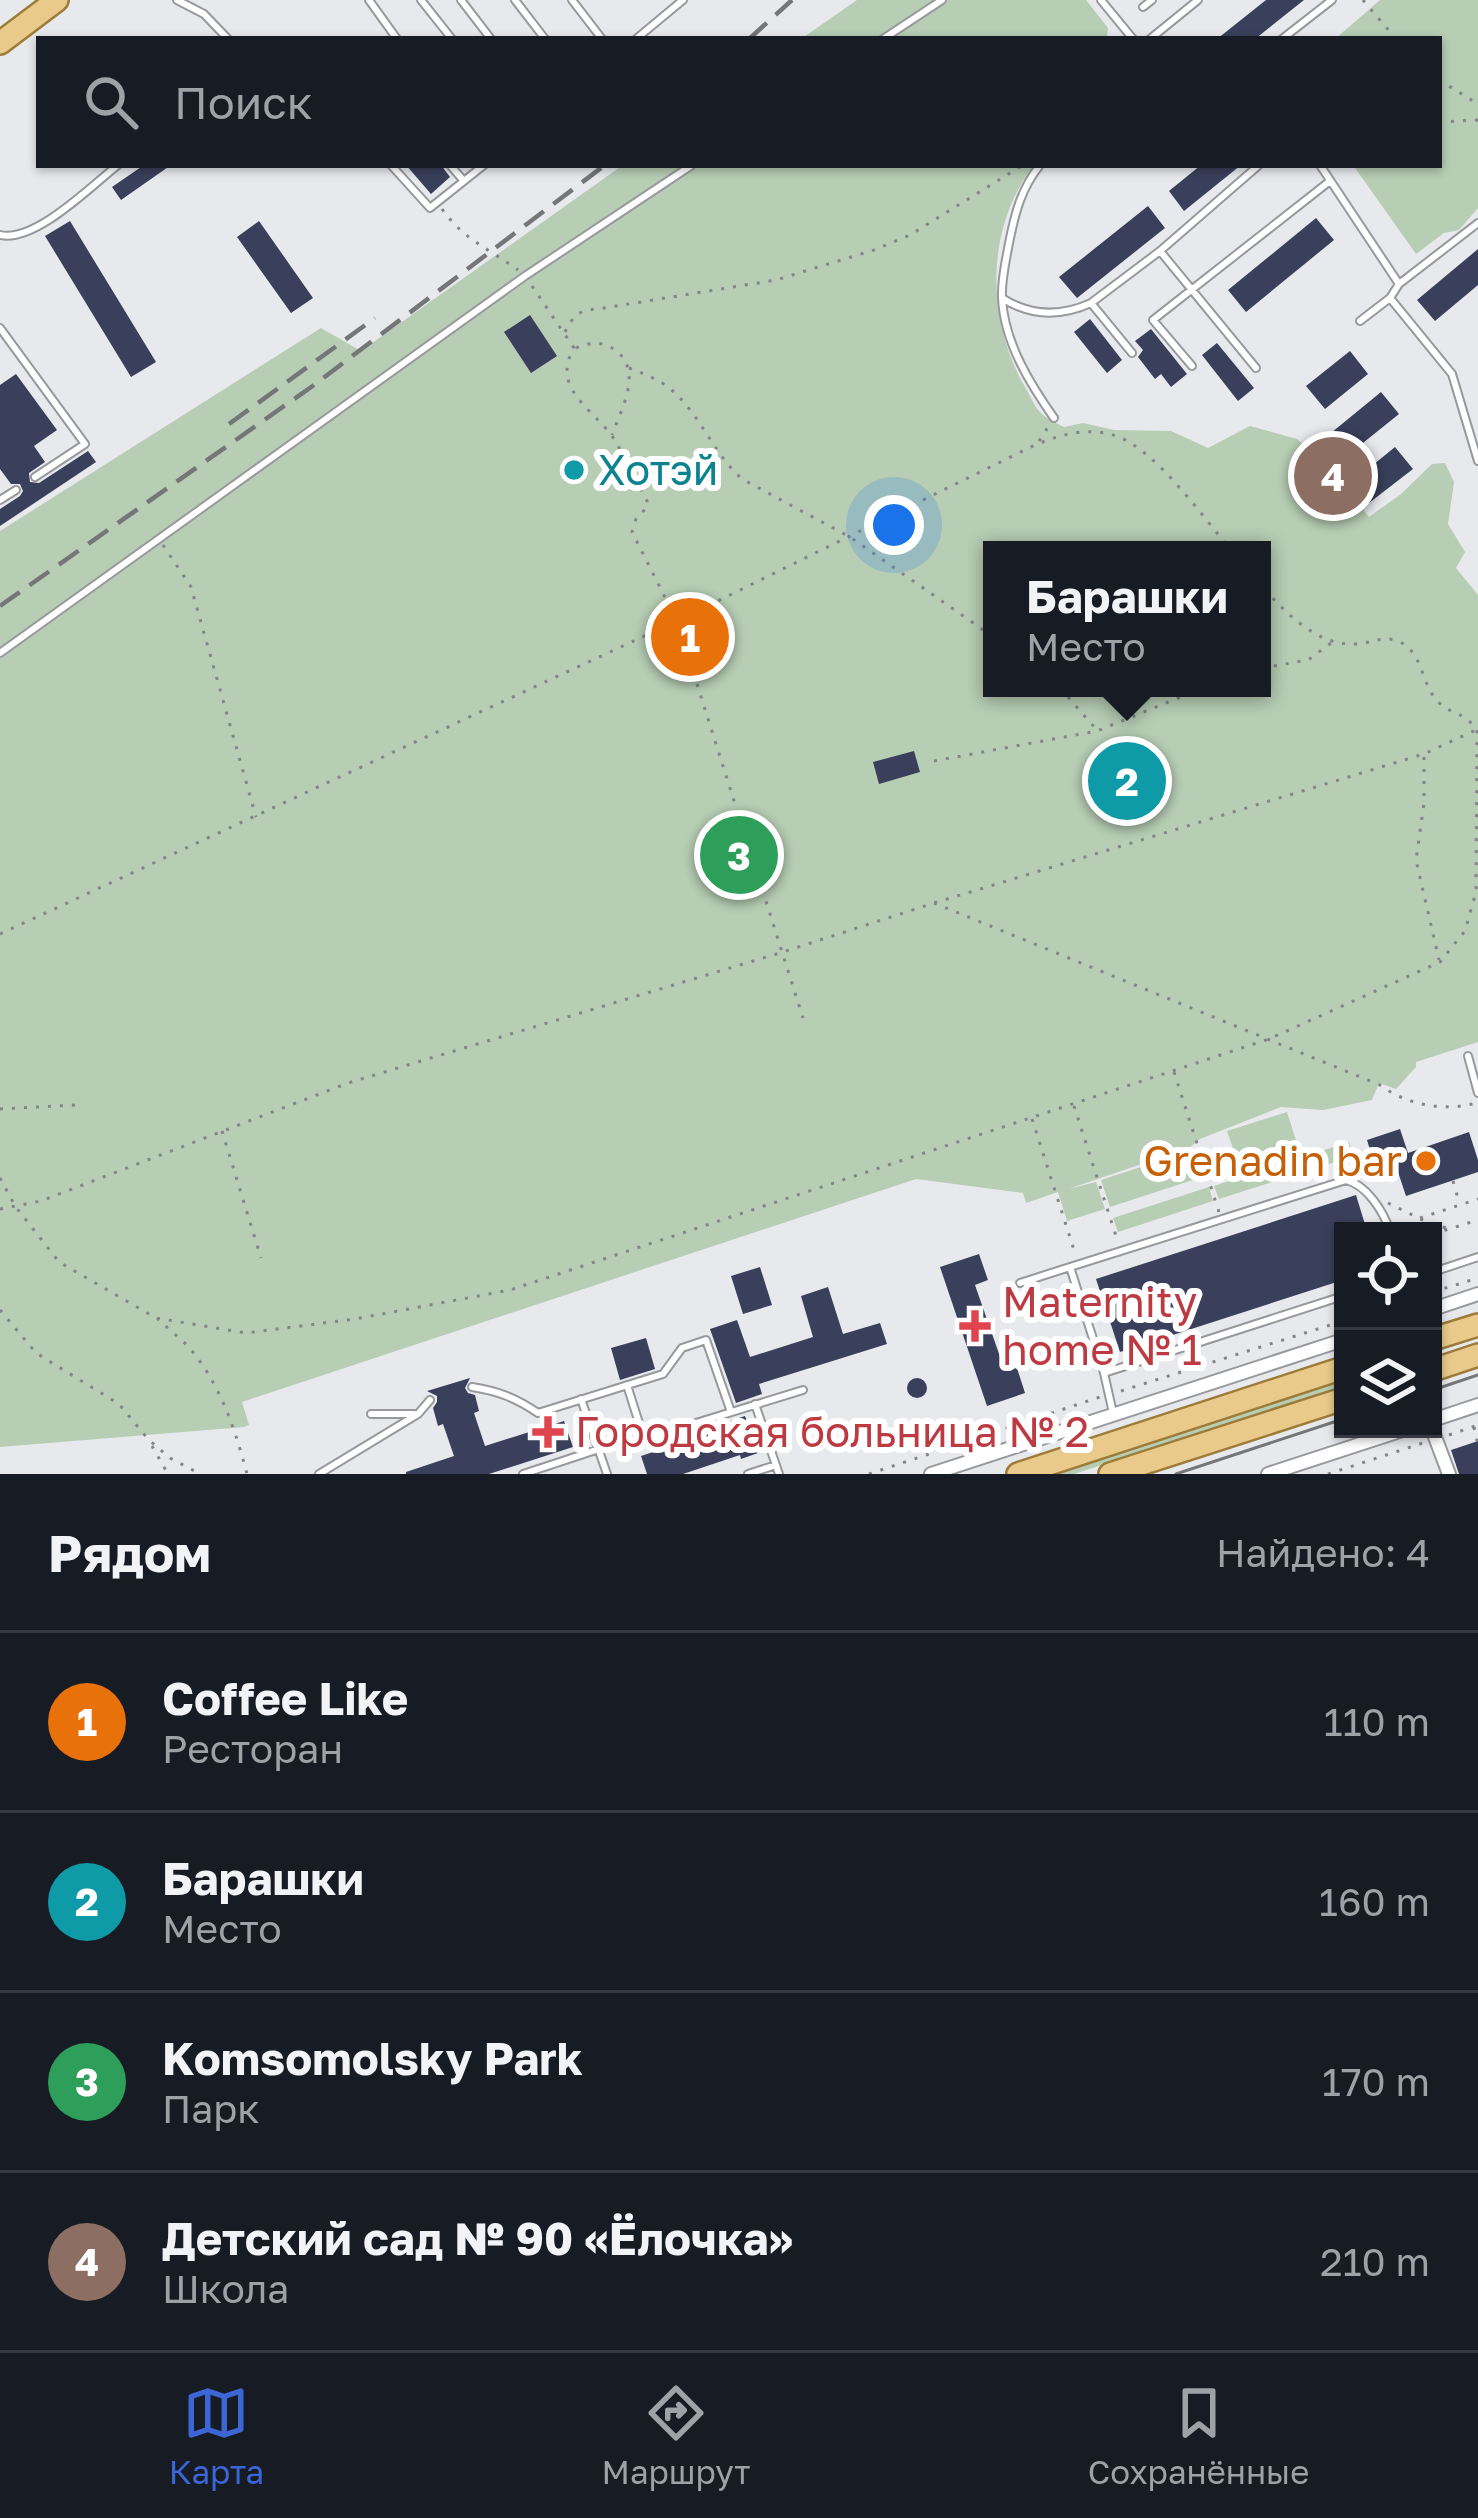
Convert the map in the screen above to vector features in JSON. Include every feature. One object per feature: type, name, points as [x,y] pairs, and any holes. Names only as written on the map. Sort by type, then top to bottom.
[{"type":"main road","points":[[9,37],[38,0]]},
{"type":"main road","points":[[9,37],[57,0]]},
{"type":"main road","points":[[1442,1336],[1478,1324]]},
{"type":"main road","points":[[1442,1367],[1478,1355]]},
{"type":"main road","points":[[1018,1474],[1334,1371]]},
{"type":"main road","points":[[1110,1474],[1334,1402]]},
{"type":"street","points":[[1442,1306],[1478,1294]]},
{"type":"street","points":[[931,1474],[1334,1343]]},
{"type":"street","points":[[1442,1425],[1478,1406]]},
{"type":"street","points":[[1268,1474],[1378,1438]]},
{"type":"street","points":[[1437,1438],[1448,1474]]},
{"type":"lane","points":[[177,0],[204,14],[225,36]]},
{"type":"lane","points":[[204,14],[211,0]]},
{"type":"lane","points":[[369,0],[395,36]]},
{"type":"lane","points":[[421,0],[450,36]]},
{"type":"lane","points":[[460,0],[489,36]]},
{"type":"lane","points":[[515,0],[543,36]]},
{"type":"lane","points":[[572,0],[600,36]]},
{"type":"lane","points":[[888,36],[942,0]]},
{"type":"lane","points":[[1101,0],[1131,36]]},
{"type":"lane","points":[[1143,7],[1152,0]]},
{"type":"lane","points":[[1154,36],[1198,0]]},
{"type":"lane","points":[[1286,36],[1332,0]]},
{"type":"lane","points":[[639,36],[680,1]]},
{"type":"lane","points":[[1121,36],[1125,29]]},
{"type":"lane","points":[[0,235],[8,238],[43,224],[114,168]]},
{"type":"lane","points":[[394,168],[430,208],[480,168]]},
{"type":"lane","points":[[453,168],[464,181]]},
{"type":"lane","points":[[0,653],[525,276],[687,168]]},
{"type":"lane","points":[[1038,168],[1025,184],[1014,218],[1002,298],[1016,354],[1054,418]]},
{"type":"lane","points":[[1002,298],[1045,314],[1090,303],[1160,251],[1256,168]]},
{"type":"lane","points":[[1322,168],[1400,284]]},
{"type":"lane","points":[[1192,367],[1154,320],[1330,181]]},
{"type":"lane","points":[[1360,322],[1478,223]]},
{"type":"lane","points":[[1160,251],[1256,368]]},
{"type":"lane","points":[[1390,298],[1452,374],[1478,460]]},
{"type":"lane","points":[[1090,303],[1132,353]]},
{"type":"lane","points":[[0,328],[85,443],[35,477]]},
{"type":"lane","points":[[0,500],[16,490]]},
{"type":"lane","points":[[1468,1056],[1478,1093]]},
{"type":"lane","points":[[1020,1283],[1340,1180],[1355,1182],[1386,1222]]},
{"type":"lane","points":[[1442,1269],[1478,1258]]},
{"type":"lane","points":[[1074,1266],[1114,1416]]},
{"type":"lane","points":[[1104,1373],[1334,1299]]},
{"type":"lane","points":[[472,1388],[516,1398],[538,1413],[663,1374],[682,1348],[706,1340],[730,1412]]},
{"type":"lane","points":[[627,1385],[644,1439],[802,1390]]},
{"type":"lane","points":[[581,1399],[607,1474]]},
{"type":"lane","points":[[319,1474],[418,1414],[430,1400]]},
{"type":"lane","points":[[748,1474],[777,1469],[755,1404]]},
{"type":"lane","points":[[371,1414],[418,1414]]},
{"type":"lane","points":[[523,1474],[598,1449]]},
{"type":"path","points":[[1363,0],[1393,36]]},
{"type":"path","points":[[1442,82],[1478,104]]},
{"type":"path","points":[[1442,122],[1478,120]]},
{"type":"path","points":[[564,333],[573,316],[583,310],[776,280],[874,250],[910,235],[1018,168]]},
{"type":"path","points":[[438,202],[456,229],[525,276],[574,348]]},
{"type":"path","points":[[574,348],[599,343],[612,347],[628,368],[631,382],[612,436]]},
{"type":"path","points":[[574,348],[567,379],[612,436],[647,500],[632,532],[677,621],[803,1018]]},
{"type":"path","points":[[628,368],[658,380],[679,396],[727,466],[742,479],[850,537],[983,630]]},
{"type":"path","points":[[1037,444],[1054,418]]},
{"type":"path","points":[[0,934],[677,621],[1063,434],[1089,431],[1120,437],[1158,464],[1223,541]]},
{"type":"path","points":[[159,539],[191,587],[256,817]]},
{"type":"path","points":[[156,1318],[246,1333],[355,1319],[510,1290],[1269,1039],[1440,962],[1465,931],[1476,892],[1478,730],[1468,716],[1438,703],[1416,656],[1401,643],[1382,638],[1357,645],[1331,643],[1304,626],[1271,595]]},
{"type":"path","points":[[1271,667],[1308,661],[1331,643]]},
{"type":"path","points":[[1068,697],[1097,731]]},
{"type":"path","points":[[934,761],[1097,731],[1181,697]]},
{"type":"path","points":[[0,1208],[40,1201],[348,1083],[1424,754],[1478,730]]},
{"type":"path","points":[[1424,754],[1424,802],[1416,860],[1440,962]]},
{"type":"path","points":[[934,903],[1380,1084],[1395,1096],[1452,1110],[1478,1103]]},
{"type":"path","points":[[1174,1071],[1222,1218]]},
{"type":"path","points":[[1073,1104],[1121,1251]]},
{"type":"path","points":[[0,1109],[75,1106]]},
{"type":"path","points":[[1031,1118],[1074,1266]]},
{"type":"path","points":[[221,1130],[261,1258]]},
{"type":"path","points":[[0,1178],[15,1207],[59,1262],[156,1318],[192,1351],[236,1433],[247,1474]]},
{"type":"path","points":[[1453,1181],[1460,1204]]},
{"type":"path","points":[[1364,1191],[1450,1229]]},
{"type":"path","points":[[1418,1218],[1478,1199]]},
{"type":"path","points":[[1442,1231],[1478,1220]]},
{"type":"path","points":[[1442,1289],[1478,1278]]},
{"type":"path","points":[[0,1310],[36,1353],[119,1403],[168,1474]]},
{"type":"path","points":[[1062,1402],[1064,1409]]},
{"type":"path","points":[[1442,1428],[1476,1426],[1477,1441]]},
{"type":"path","points":[[1328,1474],[1413,1438]]},
{"type":"path","points":[[148,1439],[200,1474]]},
{"type":"green space","points":[[857,0],[1086,0],[1108,28],[1107,36],[805,36]]},
{"type":"green space","points":[[1380,0],[1478,0],[1478,208],[1459,230],[1444,233],[1416,254],[1355,168],[1442,168],[1442,36],[1338,36]]},
{"type":"green space","points":[[619,168],[1032,168],[1006,217],[996,274],[1003,333],[1012,361],[1045,416],[1064,427],[1083,423],[1114,430],[1171,431],[1208,448],[1250,426],[1297,439],[1339,478],[1369,517],[1432,464],[1445,463],[1454,482],[1448,524],[1465,552],[1456,568],[1478,595],[1478,1042],[1416,1062],[1396,1089],[1379,1083],[1372,1100],[1323,1110],[1281,1107],[1200,1139],[1189,1148],[1068,1189],[1096,1182],[1105,1209],[1067,1221],[1058,1192],[1026,1203],[1023,1193],[916,1179],[242,1402],[249,1425],[244,1427],[0,1447],[0,531],[321,328],[361,351]]},
{"type":"green space","points":[[1287,1112],[1299,1150],[1240,1169],[1227,1131]]},
{"type":"green space","points":[[1349,1142],[1354,1156],[1219,1199],[1214,1186]]},
{"type":"green space","points":[[1196,1149],[1205,1176],[1110,1207],[1101,1180]]},
{"type":"green space","points":[[1209,1187],[1213,1201],[1118,1232],[1113,1218]]},
{"type":"green space","points":[[1334,1383],[1334,1390],[1074,1474],[1055,1474]]},
{"type":"building","points":[[1266,0],[1304,0],[1259,36],[1221,36]]},
{"type":"building","points":[[140,168],[167,168],[121,200],[112,187]]},
{"type":"building","points":[[409,168],[443,168],[450,177],[431,194]]},
{"type":"building","points":[[1197,168],[1237,168],[1184,211],[1169,191]]},
{"type":"building","points":[[1148,206],[1165,228],[1077,298],[1059,277]]},
{"type":"building","points":[[1316,218],[1334,240],[1246,312],[1228,290]]},
{"type":"building","points":[[70,221],[156,362],[131,377],[45,236]]},
{"type":"building","points":[[259,221],[313,298],[291,313],[237,237]]},
{"type":"building","points":[[1478,249],[1478,285],[1435,321],[1417,300]]},
{"type":"building","points":[[530,315],[557,356],[531,373],[504,332]]},
{"type":"building","points":[[1090,319],[1122,360],[1107,373],[1074,332]]},
{"type":"building","points":[[1151,329],[1187,374],[1171,387],[1161,374],[1155,379],[1138,357],[1143,350],[1135,341]]},
{"type":"building","points":[[1217,343],[1254,388],[1238,401],[1202,355]]},
{"type":"building","points":[[1350,351],[1368,374],[1325,409],[1306,386]]},
{"type":"building","points":[[16,374],[57,430],[34,446],[45,462],[29,473],[30,482],[39,483],[88,451],[96,462],[0,526],[0,509],[23,491],[0,469],[0,385]]},
{"type":"building","points":[[1381,392],[1399,414],[1338,463],[1320,442]]},
{"type":"building","points":[[1395,447],[1413,469],[1369,503],[1352,482]]},
{"type":"building","points":[[914,751],[920,772],[879,784],[873,762]]},
{"type":"building","name":"Grenadin bar","points":[[1400,1129],[1408,1153],[1469,1132],[1478,1172],[1406,1196],[1395,1163],[1376,1170],[1367,1140]]},
{"type":"building","points":[[1356,1195],[1364,1222],[1334,1222],[1334,1283],[1120,1352],[1096,1279]]},
{"type":"building","name":"Maternity home № 1","points":[[979,1254],[988,1280],[975,1285],[1005,1371],[1017,1368],[1025,1393],[987,1406],[940,1267]]},
{"type":"building","points":[[760,1267],[772,1305],[743,1314],[731,1276]]},
{"type":"building","points":[[828,1287],[843,1334],[880,1323],[887,1344],[759,1384],[762,1394],[736,1403],[710,1329],[737,1320],[750,1357],[813,1337],[801,1296]]},
{"type":"building","points":[[646,1338],[655,1369],[620,1380],[611,1348]]},
{"type":"building","name":"Городская больница № 2","points":[[470,1378],[465,1388],[475,1395],[479,1411],[474,1413],[485,1446],[564,1421],[573,1447],[489,1474],[406,1474],[454,1456],[443,1424],[438,1426],[433,1408],[437,1396],[427,1391]]},
{"type":"building","points":[[917,1378],[927,1388],[917,1398],[907,1388]]},
{"type":"building","points":[[745,1416],[758,1453],[683,1474],[647,1474],[641,1456],[726,1428],[724,1423]]},
{"type":"building","points":[[1478,1441],[1478,1474],[1459,1474],[1451,1450]]},
{"type":"tram line","points":[[1442,1387],[1478,1375]]},
{"type":"tram line","points":[[1176,1474],[1334,1422]]},
{"type":"railway","points":[[752,36],[792,0]]},
{"type":"railway","points":[[0,606],[314,385],[601,168]]},
{"type":"railway","points":[[229,424],[375,318]]},
{"type":"place","name":"Хотэй","points":[[574,470]]},
{"type":"place","name":"Детский сад № 90 «Ёлочка»","points":[[1333,476]]},
{"type":"place","name":"Coffee Like","points":[[690,637]]},
{"type":"place","name":"Барашки","points":[[1127,781]]},
{"type":"place","name":"Komsomolsky Park","points":[[739,855]]},
{"type":"place","name":"Grenadin bar","points":[[1426,1161]]},
{"type":"place","name":"Maternity home № 1","points":[[975,1326]]},
{"type":"place","name":"Городская больница № 2","points":[[548,1432]]}]
